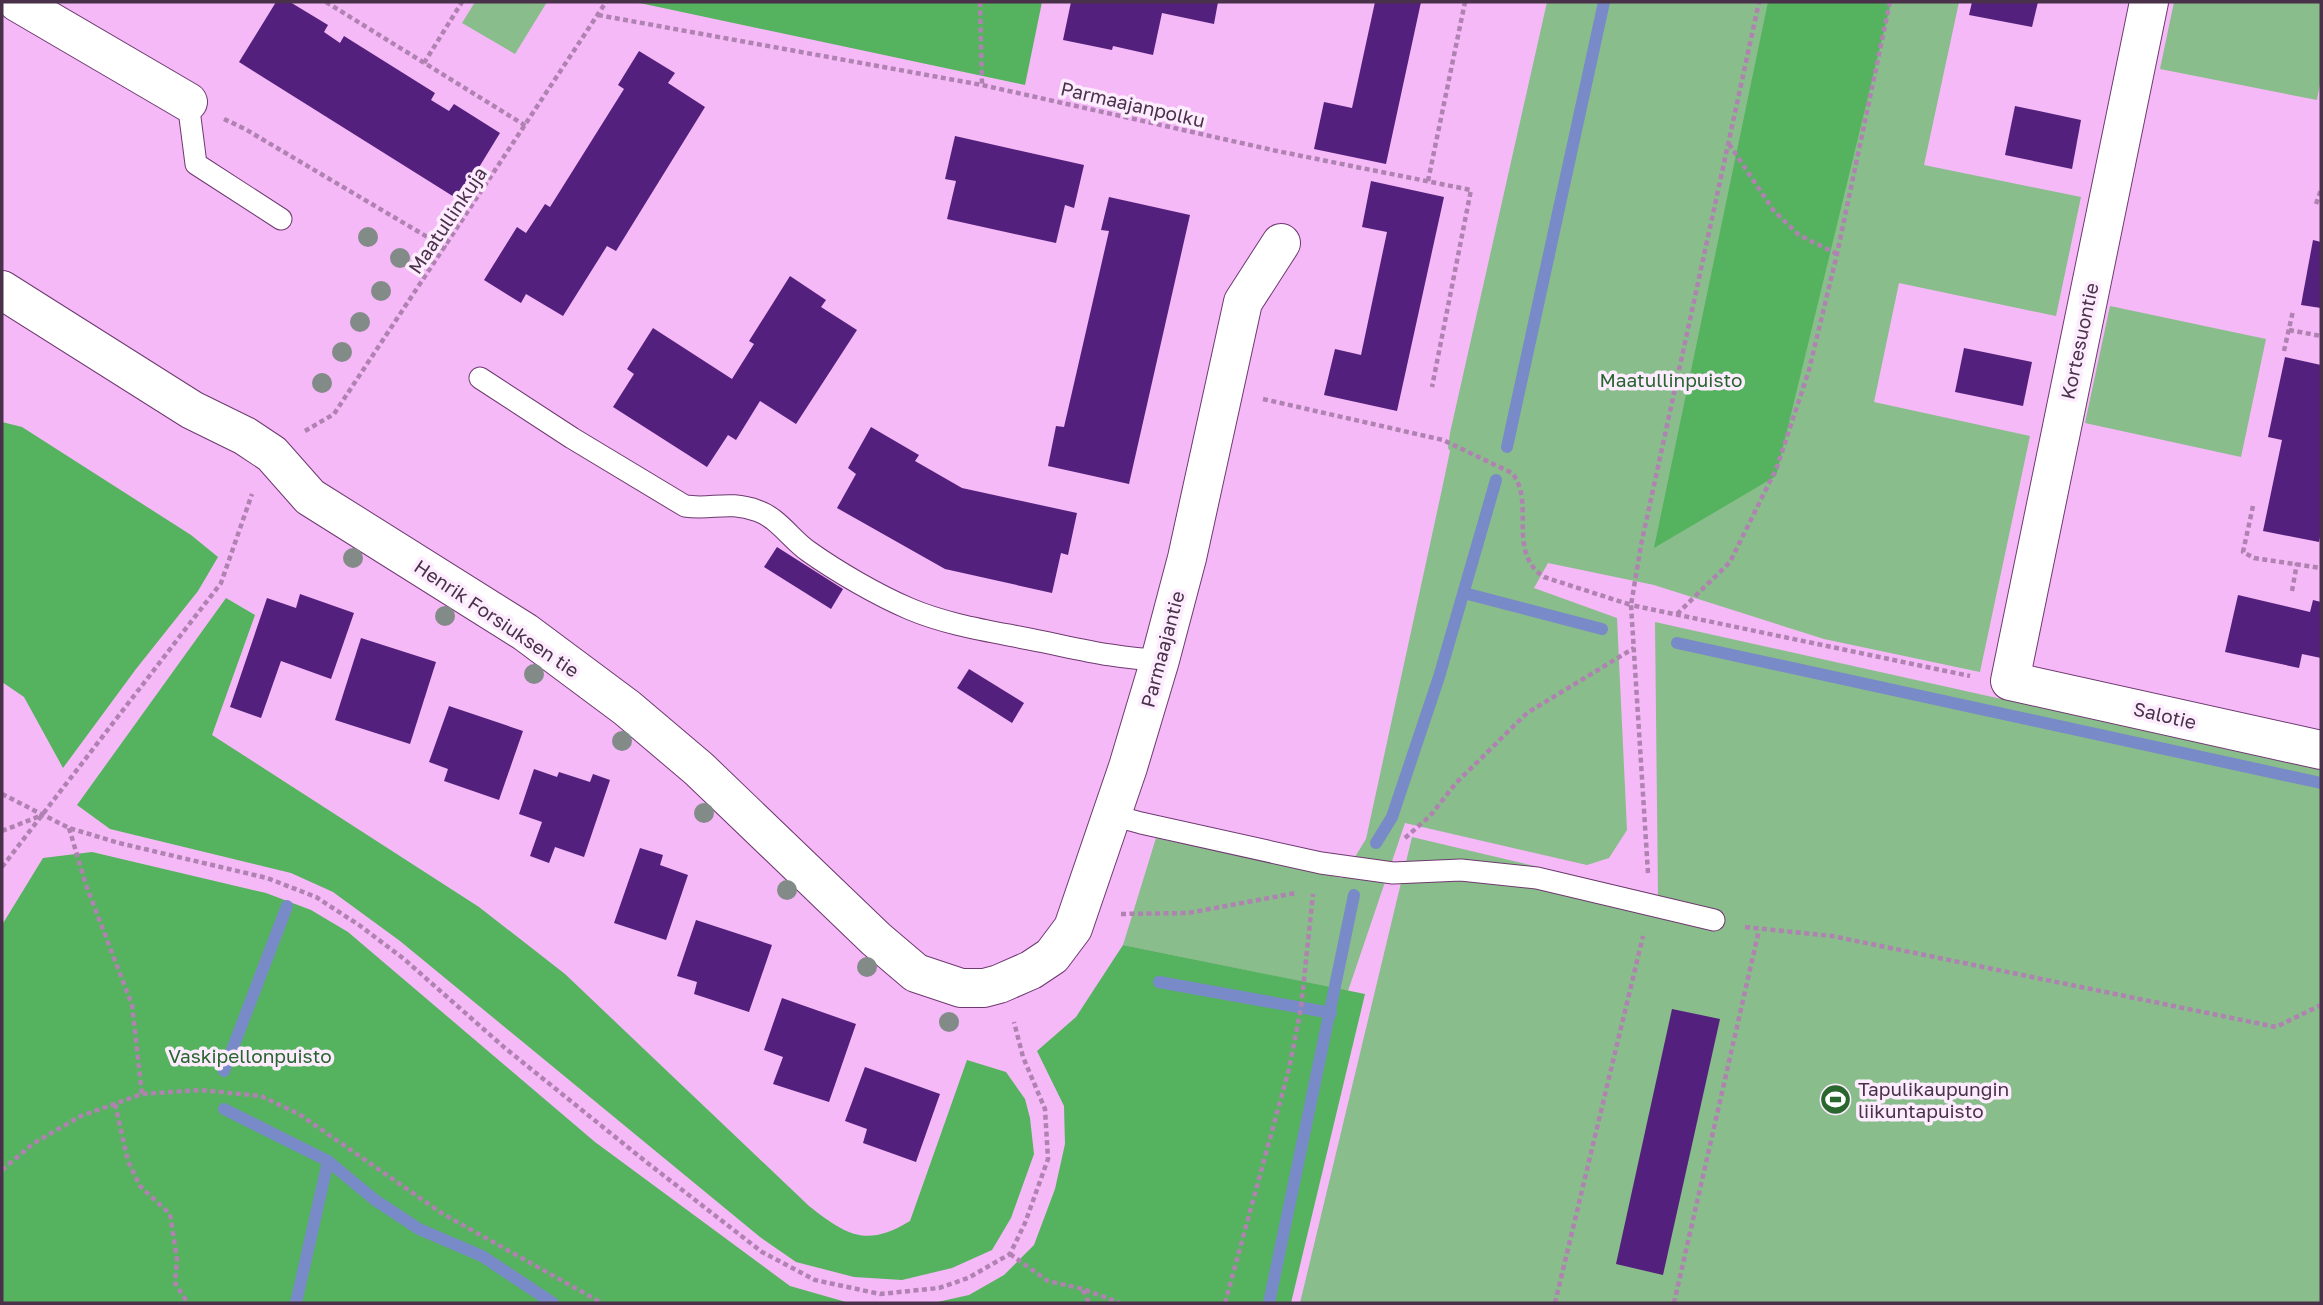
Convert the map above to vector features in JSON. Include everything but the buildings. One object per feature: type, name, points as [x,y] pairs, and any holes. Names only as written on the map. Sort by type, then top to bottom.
[{"type":"street","points":[[17,2],[188,102]]},
{"type":"street","name":"Kortesuontie","points":[[2010,681],[2149,2]]},
{"type":"street","name":"Parmaajantie","points":[[961,988],[984,988],[1031,970],[1052,956],[1073,928],[1112,815],[1160,660],[1187,558],[1243,302],[1281,243]]},
{"type":"street","name":"Henrik Forsiuksen tie","points":[[2,290],[192,410],[245,436],[272,454],[310,497],[525,632],[627,708],[699,769],[876,940],[916,972],[961,988]]},
{"type":"street","name":"Salotie","points":[[2010,681],[2321,750]]},
{"type":"lane","points":[[188,102],[195,164],[281,219]]},
{"type":"lane","points":[[480,378],[572,438],[685,506],[698,508],[720,504],[741,505],[762,512],[807,550],[870,589],[911,609],[972,627],[1091,652],[1135,660],[1160,660]]},
{"type":"lane","points":[[1112,815],[1321,863],[1393,873],[1461,870],[1537,878],[1714,920]]},
{"type":"path","points":[[326,2],[526,126]]},
{"type":"path","points":[[424,63],[461,2]]},
{"type":"path","name":"Maatullinkuja","points":[[295,436],[334,414],[606,2]]},
{"type":"path","points":[[980,2],[982,85]]},
{"type":"path","points":[[1428,181],[1465,2]]},
{"type":"path","points":[[1555,1303],[1650,906],[1631,605],[1641,545],[1759,2]]},
{"type":"path","points":[[1676,614],[1730,562],[1777,467],[1809,370],[1837,254],[1890,2]]},
{"type":"path","name":"Parmaajanpolku","points":[[598,15],[982,85],[1278,151],[1471,190],[1433,387]]},
{"type":"path","points":[[188,102],[245,130],[446,247]]},
{"type":"path","points":[[1728,143],[1773,211],[1799,235],[1837,254]]},
{"type":"path","points":[[2316,204],[2321,191]]},
{"type":"path","points":[[2284,351],[2293,311]]},
{"type":"path","points":[[2289,330],[2321,336]]},
{"type":"path","points":[[1299,407],[1443,440],[1512,472],[1519,482],[1524,550],[1534,570],[1544,578],[1631,605],[1964,675],[2010,681]]},
{"type":"path","points":[[2,867],[222,583],[253,492]]},
{"type":"path","points":[[2253,506],[2243,552],[2254,558],[2321,568]]},
{"type":"path","points":[[2292,591],[2297,563]]},
{"type":"path","points":[[1374,870],[1430,816],[1455,783],[1527,713],[1634,648]]},
{"type":"path","points":[[2,794],[69,828],[119,843],[267,878],[316,897],[404,959],[505,1048],[762,1252],[815,1280],[880,1294],[939,1288],[968,1278],[1010,1254],[1025,1223],[1048,1159],[1045,1108],[1023,1057],[1016,1027]]},
{"type":"path","points":[[2,831],[41,816]]},
{"type":"path","points":[[69,828],[86,885],[132,1005],[142,1094]]},
{"type":"path","points":[[1110,914],[1188,913],[1297,893],[1315,886],[1310,904],[1301,1008],[1289,1069],[1225,1303]]},
{"type":"path","points":[[1714,920],[1759,930],[1832,936],[2276,1027],[2321,1005]]},
{"type":"path","points":[[1674,1303],[1759,930]]},
{"type":"path","points":[[2,1170],[34,1143],[81,1116],[142,1094],[200,1090],[261,1096],[299,1114],[443,1214],[602,1303]]},
{"type":"path","points":[[115,1104],[128,1161],[140,1186],[170,1214],[177,1259],[175,1283],[188,1303]]},
{"type":"path","points":[[1010,1254],[1048,1280],[1121,1303]]},
{"type":"path","points":[[1083,1289],[1089,1303]]},
{"type":"green space","points":[[475,2],[547,2],[515,54],[462,23]]},
{"type":"green space","points":[[635,2],[1042,2],[1025,85]]},
{"type":"green space","name":"Maatullinpuisto","points":[[1547,2],[1959,2],[1924,165],[2081,197],[2056,316],[1899,283],[1874,402],[2030,436],[1980,672],[1824,639],[1654,585],[1548,563],[1534,588],[1617,618],[1627,830],[1609,858],[1587,865],[1405,823],[1348,991],[1123,945],[1156,838],[1342,878],[1366,839],[1450,451],[1450,433]]},
{"type":"green space","points":[[1768,2],[1891,2],[1776,476],[1654,548]]},
{"type":"green space","points":[[2174,2],[2321,2],[2321,78],[2317,100],[2160,69]]},
{"type":"green space","points":[[2110,306],[2266,339],[2241,457],[2085,423]]},
{"type":"green space","points":[[2,422],[22,427],[191,535],[218,557],[198,591],[63,768],[24,697],[2,682]]},
{"type":"green space","points":[[226,598],[255,615],[212,735],[479,907],[565,974],[809,1206],[834,1224],[846,1231],[868,1236],[895,1229],[910,1221],[967,1060],[1006,1072],[1025,1099],[1034,1154],[1011,1218],[992,1250],[952,1268],[902,1280],[854,1277],[796,1262],[760,1237],[400,941],[333,892],[291,873],[110,829],[77,805]]},
{"type":"green space","name":"Tapulikaupungin liikuntapuisto","points":[[1655,622],[2321,770],[2321,1303],[1300,1303],[1412,837],[1658,895]]},
{"type":"green space","name":"Vaskipellonpuisto","points":[[92,852],[266,893],[311,910],[348,932],[595,1142],[790,1286],[846,1302],[860,1303],[2,1303],[2,925],[43,858]]},
{"type":"green space","points":[[1123,945],[1365,994],[1291,1303],[933,1303],[969,1295],[1004,1275],[1034,1245],[1055,1189],[1065,1144],[1064,1106],[1037,1051],[1076,1017]]},
{"type":"waterway","points":[[1507,447],[1604,2]]},
{"type":"waterway","points":[[1376,843],[1392,817],[1439,677],[1496,480]]},
{"type":"waterway","points":[[1464,593],[1602,629]]},
{"type":"waterway","points":[[1677,643],[2321,783]]},
{"type":"waterway","points":[[1269,1303],[1354,895]]},
{"type":"waterway","points":[[224,1071],[287,906]]},
{"type":"waterway","points":[[1159,982],[1331,1013]]},
{"type":"waterway","points":[[224,1109],[328,1161],[375,1200],[419,1229],[482,1256],[553,1303]]},
{"type":"waterway","points":[[296,1303],[328,1161]]},
{"type":"place","name":"Tapulikaupungin liikuntapuisto","points":[[1835,1099]]}]
